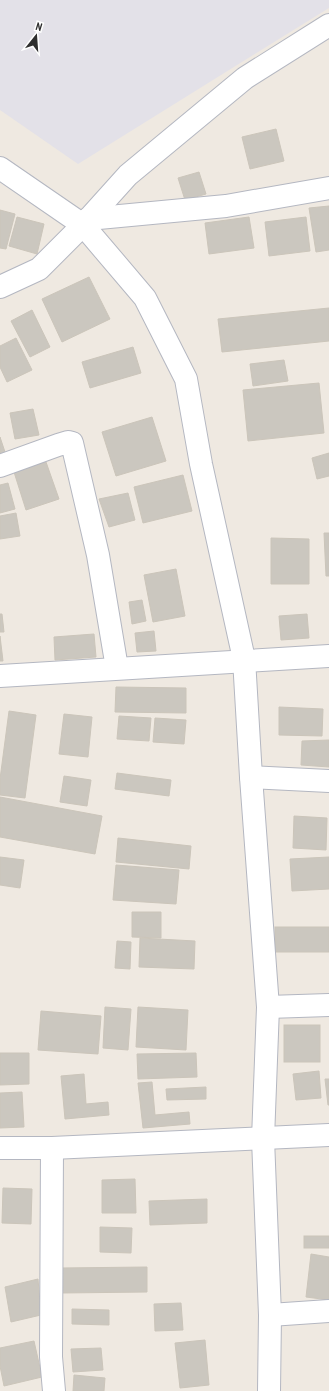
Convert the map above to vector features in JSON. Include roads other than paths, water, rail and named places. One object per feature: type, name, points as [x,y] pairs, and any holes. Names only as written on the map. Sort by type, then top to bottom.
[{"type":"street","points":[[0,287],[39,269],[86,222],[128,175],[244,78],[329,25]]},
{"type":"street","points":[[0,168],[86,222],[145,298],[186,379],[201,464],[244,660],[268,1007],[262,1139],[270,1315],[269,1391]]},
{"type":"street","points":[[86,222],[226,206],[329,188]]},
{"type":"street","points":[[0,466],[58,445],[68,442],[72,443],[98,555],[117,668]]},
{"type":"street","points":[[0,676],[329,656]]},
{"type":"street","points":[[251,777],[329,781]]},
{"type":"street","points":[[268,1007],[329,1006]]},
{"type":"street","points":[[0,1148],[52,1148],[329,1135]]},
{"type":"street","points":[[52,1148],[51,1357],[54,1391]]},
{"type":"street","points":[[270,1315],[329,1311]]}]
